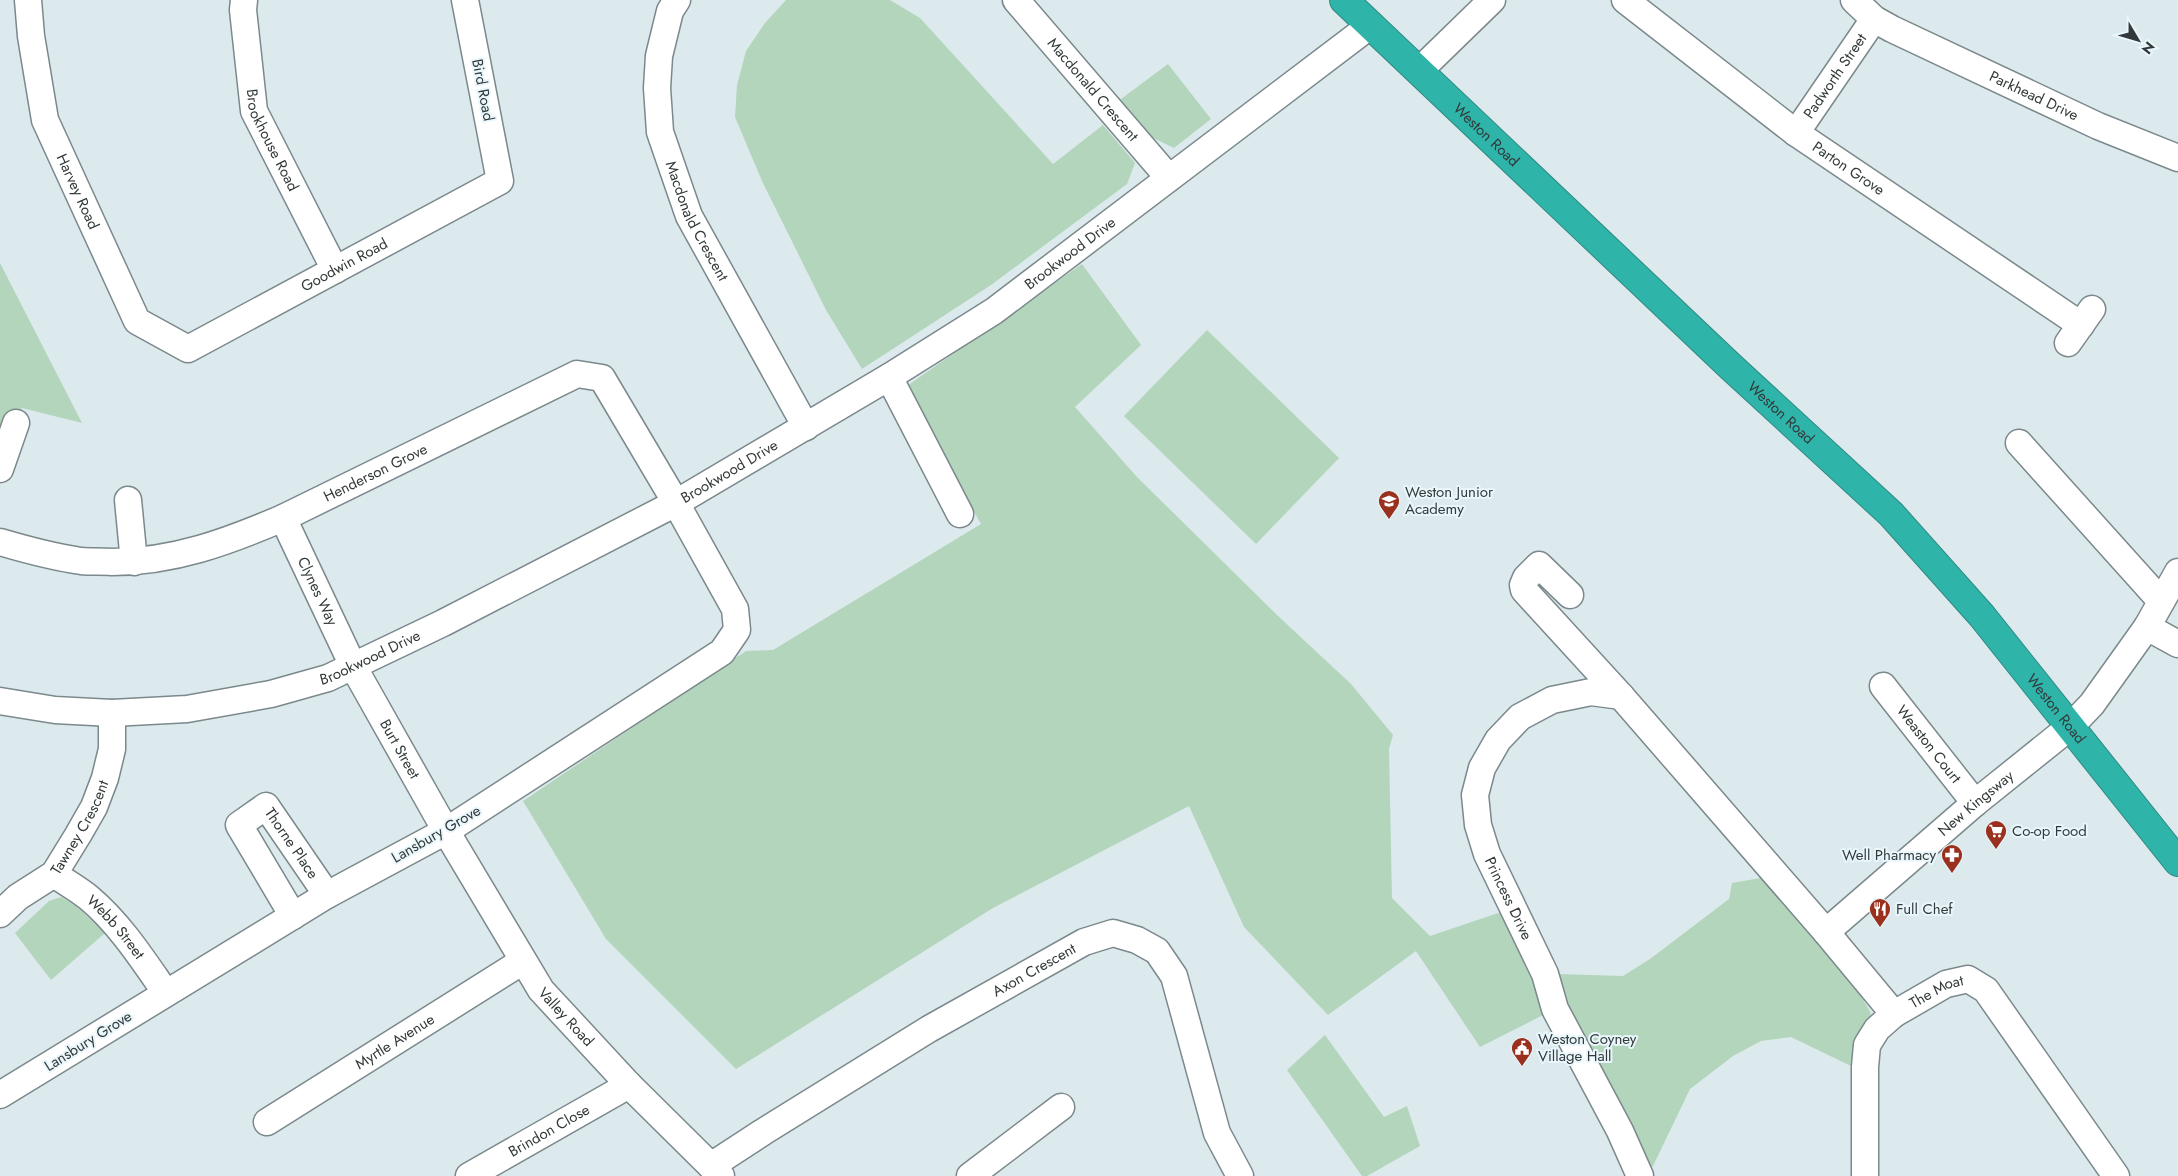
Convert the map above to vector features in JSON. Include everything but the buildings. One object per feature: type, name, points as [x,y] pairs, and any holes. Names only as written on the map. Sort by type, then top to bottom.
[{"type":"highway","name":"Weston Road","points":[[1344,0],[1716,353],[1891,514],[1982,616],[2178,862]]},
{"type":"street","name":"Harvey Road","points":[[28,0],[31,36],[45,120],[125,295],[137,321],[188,349]]},
{"type":"street","name":"Brookhouse Road","points":[[244,0],[243,10],[254,111],[335,270]]},
{"type":"street","name":"Bird Road","points":[[465,0],[500,181]]},
{"type":"street","name":"Macdonald Crescent","points":[[677,0],[670,11],[659,56],[657,88],[660,132],[689,216],[806,427]]},
{"type":"street","name":"Macdonald Crescent","points":[[1016,0],[1169,178]]},
{"type":"street","points":[[1419,71],[1492,0]]},
{"type":"street","name":"Parton Grove","points":[[1625,0],[1796,133],[2081,326]]},
{"type":"street","name":"Parkhead Drive","points":[[1854,0],[1883,24],[2098,126],[2178,158]]},
{"type":"street","name":"Padworth Street","points":[[1796,133],[1883,24]]},
{"type":"street","name":"Brookwood Drive","points":[[0,701],[55,710],[112,713],[187,709],[271,694],[328,678],[443,623],[676,503],[890,377],[994,311],[1371,25]]},
{"type":"street","name":"Goodwin Road","points":[[188,349],[500,181]]},
{"type":"street","name":"Henderson Grove","points":[[0,542],[47,555],[84,562],[134,562],[200,550],[238,537],[283,518],[577,374],[602,378],[676,503]]},
{"type":"street","points":[[890,377],[960,514]]},
{"type":"street","points":[[0,469],[16,423]]},
{"type":"street","points":[[2019,443],[2161,601]]},
{"type":"street","points":[[128,500],[134,562]]},
{"type":"street","name":"Lansbury Grove","points":[[0,1095],[327,895],[446,831],[722,652],[737,630],[735,609],[676,503]]},
{"type":"street","name":"Clynes Way","points":[[283,518],[353,666]]},
{"type":"street","points":[[1570,596],[1539,565],[1522,585],[1524,590],[1621,696],[1826,932],[1894,1014]]},
{"type":"street","name":"New Kingsway","points":[[1826,932],[1975,803],[2071,726],[2092,704],[2147,627],[2178,572]]},
{"type":"street","points":[[2147,627],[2178,644]]},
{"type":"street","name":"Burt Street","points":[[353,666],[446,831]]},
{"type":"street","name":"Weaston Court","points":[[1883,686],[1975,803]]},
{"type":"street","name":"Princess Drive","points":[[1621,696],[1591,692],[1552,700],[1520,717],[1498,740],[1482,768],[1475,795],[1478,825],[1487,854],[1545,974],[1555,1009],[1620,1131],[1640,1176]]},
{"type":"street","name":"Tawney Crescent","points":[[0,914],[18,897],[54,874],[86,821],[105,778],[112,749],[112,713]]},
{"type":"street","name":"Thorne Place","points":[[293,916],[239,825],[266,806],[327,895]]},
{"type":"street","name":"Valley Road","points":[[446,831],[541,990],[629,1084],[716,1171]]},
{"type":"street","name":"Webb Street","points":[[54,874],[87,896],[106,914],[132,945],[166,993]]},
{"type":"street","name":"Axon Crescent","points":[[716,1171],[763,1132],[929,1029],[1084,942],[1113,933],[1137,940],[1156,951],[1174,976],[1217,1133],[1240,1176]]},
{"type":"street","name":"Myrtle Avenue","points":[[267,1122],[523,961]]},
{"type":"street","name":"The Moat","points":[[1865,1176],[1865,1067],[1867,1045],[1877,1029],[1894,1014],[1946,984],[1968,979],[1986,990],[2116,1176]]},
{"type":"street","name":"Brindon Close","points":[[469,1176],[629,1084]]},
{"type":"street","points":[[970,1176],[1061,1107]]},
{"type":"green space","points":[[786,0],[890,0],[920,18],[1053,164],[1103,125],[1135,163],[1127,184],[991,285],[862,369],[826,310],[762,181],[735,117],[737,85],[746,51],[765,23]]},
{"type":"green space","points":[[1168,64],[1211,119],[1174,148],[1145,134],[1117,102]]},
{"type":"green space","points":[[0,263],[82,423],[22,408],[0,461]]},
{"type":"green space","points":[[1082,264],[1141,345],[1075,407],[1137,477],[1277,615],[1351,684],[1393,735],[1389,749],[1392,898],[1430,936],[1513,908],[1555,1009],[1480,1047],[1416,951],[1328,1015],[1244,927],[1189,806],[993,908],[736,1069],[606,939],[523,801],[746,651],[773,650],[981,524],[904,388]]},
{"type":"green space","points":[[1207,330],[1339,458],[1256,544],[1124,416]]},
{"type":"green space","points":[[1766,877],[1830,945],[1871,1013],[1858,1046],[1853,1067],[1791,1037],[1761,1041],[1733,1056],[1690,1089],[1653,1166],[1646,1171],[1566,1007],[1557,974],[1623,976],[1650,959],[1729,899],[1732,883]]},
{"type":"green space","points":[[61,897],[76,906],[105,933],[51,980],[15,933],[49,901]]},
{"type":"green space","points":[[1325,1035],[1384,1117],[1407,1106],[1420,1146],[1367,1176],[1362,1176],[1287,1070]]},
{"type":"place","name":"Weston Junior Academy","points":[[1389,520]]},
{"type":"place","name":"Co-op Food","points":[[1996,850]]},
{"type":"place","name":"Well Pharmacy","points":[[1952,874]]},
{"type":"place","name":"Full Chef","points":[[1880,928]]},
{"type":"place","name":"Weston Coyney Village Hall","points":[[1522,1067]]}]
